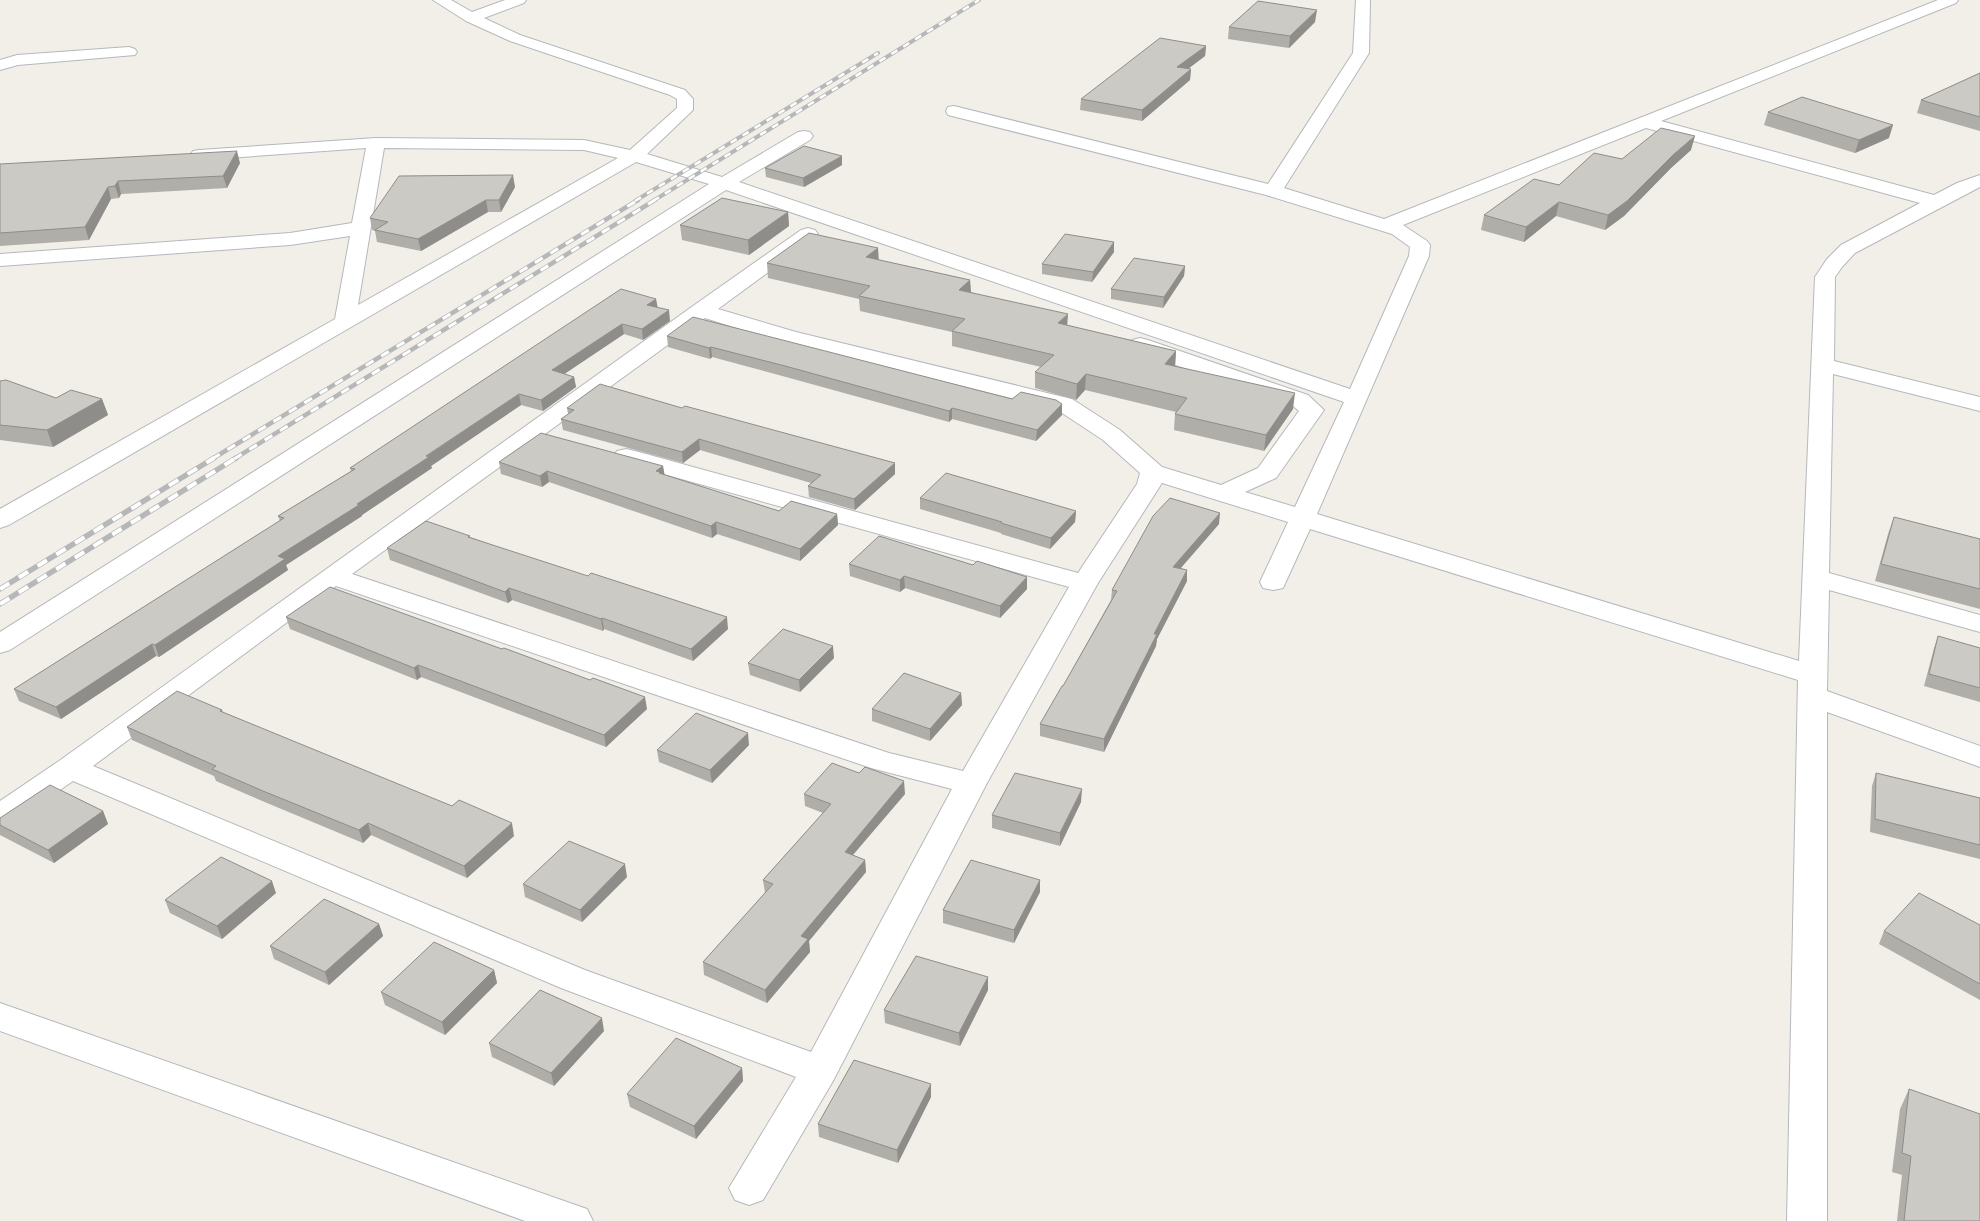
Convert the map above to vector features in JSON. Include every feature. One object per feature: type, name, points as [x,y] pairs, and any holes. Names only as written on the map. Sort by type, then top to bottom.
[{"type":"street","points":[[0,520],[634,156],[685,110],[687,101],[684,96],[658,84],[546,50],[471,18],[440,0]]},
{"type":"street","points":[[471,18],[520,0]]},
{"type":"street","points":[[1273,191],[1361,53],[1364,42],[1362,30],[1363,0]]},
{"type":"street","points":[[1384,226],[1951,0]]},
{"type":"street","points":[[0,66],[16,60],[129,52]]},
{"type":"street","points":[[954,111],[1273,191],[1399,230],[1420,245],[1419,256],[1357,399],[1273,582]]},
{"type":"street","points":[[1644,122],[1937,202]]},
{"type":"street","points":[[0,644],[724,183],[804,136]]},
{"type":"street","points":[[345,322],[376,143]]},
{"type":"street","points":[[186,156],[376,143],[584,144],[634,156],[724,183],[1357,399]]},
{"type":"street","points":[[1807,1221],[1813,685],[1825,277],[1834,263],[1848,249],[1964,187],[1980,181]]},
{"type":"street","points":[[740,203],[1300,400],[1312,410],[1267,473],[1223,493]]},
{"type":"street","points":[[0,260],[290,239],[362,228]]},
{"type":"street","points":[[0,816],[70,768],[332,576],[813,230]]},
{"type":"street","points":[[700,310],[789,337],[1064,404],[1091,419],[1135,452],[1153,472],[1303,518],[1813,685],[1980,758]]},
{"type":"street","points":[[1823,368],[1980,404]]},
{"type":"street","points":[[533,431],[560,438]]},
{"type":"street","points":[[608,451],[1085,583]]},
{"type":"street","points":[[749,1188],[820,1071],[971,783],[1085,583],[1149,484],[1153,472]]},
{"type":"street","points":[[332,576],[882,761],[971,783]]},
{"type":"street","points":[[1816,578],[1980,624]]},
{"type":"street","points":[[70,768],[573,979],[820,1071]]},
{"type":"street","points":[[0,1017],[573,1221]]},
{"type":"building","points":[[1258,1],[1317,10],[1290,36],[1229,27]]},
{"type":"building","points":[[1160,38],[1206,46],[1177,67],[1191,69],[1142,110],[1081,99]]},
{"type":"building","points":[[1980,73],[1980,117],[1921,100]]},
{"type":"building","points":[[1802,97],[1893,125],[1859,140],[1768,112]]},
{"type":"building","points":[[1661,128],[1695,136],[1627,201],[1608,215],[1559,202],[1526,227],[1484,215],[1534,179],[1559,185],[1594,153],[1622,159]]},
{"type":"building","points":[[804,146],[842,156],[803,178],[765,168]]},
{"type":"building","points":[[237,151],[223,176],[118,181],[115,186],[108,187],[85,227],[0,233],[0,164]]},
{"type":"building","points":[[513,175],[499,200],[486,200],[418,239],[375,230],[388,222],[370,218],[399,176]]},
{"type":"building","points":[[722,198],[788,212],[748,240],[680,225]]},
{"type":"building","points":[[809,233],[878,248],[866,257],[970,280],[959,290],[1068,314],[1058,323],[1176,351],[1165,364],[1295,393],[1266,435],[1175,414],[1187,398],[1086,374],[1077,384],[1035,372],[1054,355],[952,331],[965,319],[859,296],[870,286],[767,263]]},
{"type":"building","points":[[1065,234],[1114,242],[1093,272],[1042,264]]},
{"type":"building","points":[[1134,258],[1185,266],[1164,297],[1111,289]]},
{"type":"building","points":[[621,289],[656,299],[647,305],[669,310],[642,329],[622,324],[552,370],[574,377],[541,400],[519,394],[426,456],[429,457],[357,504],[359,505],[278,556],[285,559],[155,645],[152,644],[56,707],[14,689],[284,518],[278,516],[355,469],[350,468]]},
{"type":"building","points":[[693,317],[1012,399],[1021,392],[1056,400],[1062,404],[1037,430],[952,408],[949,411],[667,336]]},
{"type":"building","points":[[6,380],[56,398],[71,390],[102,399],[47,430],[0,425],[0,381]]},
{"type":"building","points":[[600,384],[682,408],[685,406],[895,463],[854,499],[808,486],[821,475],[699,439],[682,452],[561,419],[574,410],[567,408]]},
{"type":"building","points":[[541,433],[663,466],[656,471],[779,511],[791,501],[837,514],[800,549],[716,522],[711,526],[547,471],[540,476],[499,462]]},
{"type":"building","points":[[946,473],[1076,511],[1051,538],[920,498]]},
{"type":"building","points":[[1170,498],[1220,513],[1173,567],[1187,570],[1104,739],[1040,724],[1117,591],[1112,590],[1153,516]]},
{"type":"building","points":[[1894,517],[1980,539],[1980,589],[1881,564]]},
{"type":"building","points":[[426,521],[470,536],[468,537],[588,576],[591,573],[727,617],[691,649],[509,588],[505,592],[387,548]]},
{"type":"building","points":[[879,536],[973,565],[977,561],[1027,577],[1000,606],[904,576],[900,580],[849,564]]},
{"type":"building","points":[[330,587],[590,680],[593,678],[645,697],[604,735],[418,665],[414,668],[286,617]]},
{"type":"building","points":[[783,629],[833,646],[799,680],[748,663]]},
{"type":"building","points":[[1938,636],[1980,648],[1980,688],[1929,674]]},
{"type":"building","points":[[904,673],[961,693],[930,729],[872,709]]},
{"type":"building","points":[[177,691],[222,710],[220,711],[452,806],[459,800],[512,823],[464,866],[368,823],[359,830],[212,769],[216,766],[127,727]]},
{"type":"building","points":[[696,713],[748,733],[710,770],[657,750]]},
{"type":"building","points":[[832,763],[859,773],[865,767],[904,781],[845,852],[865,860],[801,936],[808,939],[765,990],[703,962],[773,884],[763,880],[831,804],[804,794]]},
{"type":"building","points":[[1015,773],[1082,789],[1060,833],[992,815]]},
{"type":"building","points":[[1876,773],[1980,798],[1980,845],[1875,819]]},
{"type":"building","points":[[50,785],[103,811],[48,850],[0,825],[0,818]]},
{"type":"building","points":[[569,841],[625,864],[580,910],[523,884]]},
{"type":"building","points":[[221,857],[272,881],[217,926],[165,900]]},
{"type":"building","points":[[971,860],[1040,880],[1014,930],[943,910]]},
{"type":"building","points":[[1919,893],[1980,925],[1980,984],[1884,931]]},
{"type":"building","points":[[324,899],[379,924],[325,972],[270,946]]},
{"type":"building","points":[[434,942],[494,970],[442,1022],[381,992]]},
{"type":"building","points":[[916,956],[988,977],[959,1033],[884,1010]]},
{"type":"building","points":[[540,990],[602,1018],[551,1073],[489,1043]]},
{"type":"building","points":[[676,1038],[742,1068],[694,1126],[627,1094]]},
{"type":"building","points":[[854,1060],[931,1084],[897,1150],[818,1124]]},
{"type":"building","points":[[1909,1089],[1980,1114],[1980,1221],[1904,1221],[1911,1156],[1902,1153]]},
{"type":"railway","points":[[653,201],[979,0]]},
{"type":"railway","points":[[635,201],[878,53]]},
{"type":"railway","points":[[212,459],[638,200]]},
{"type":"railway","points":[[234,459],[655,200]]},
{"type":"railway","points":[[0,589],[214,458]]},
{"type":"railway","points":[[0,604],[236,458]]}]
